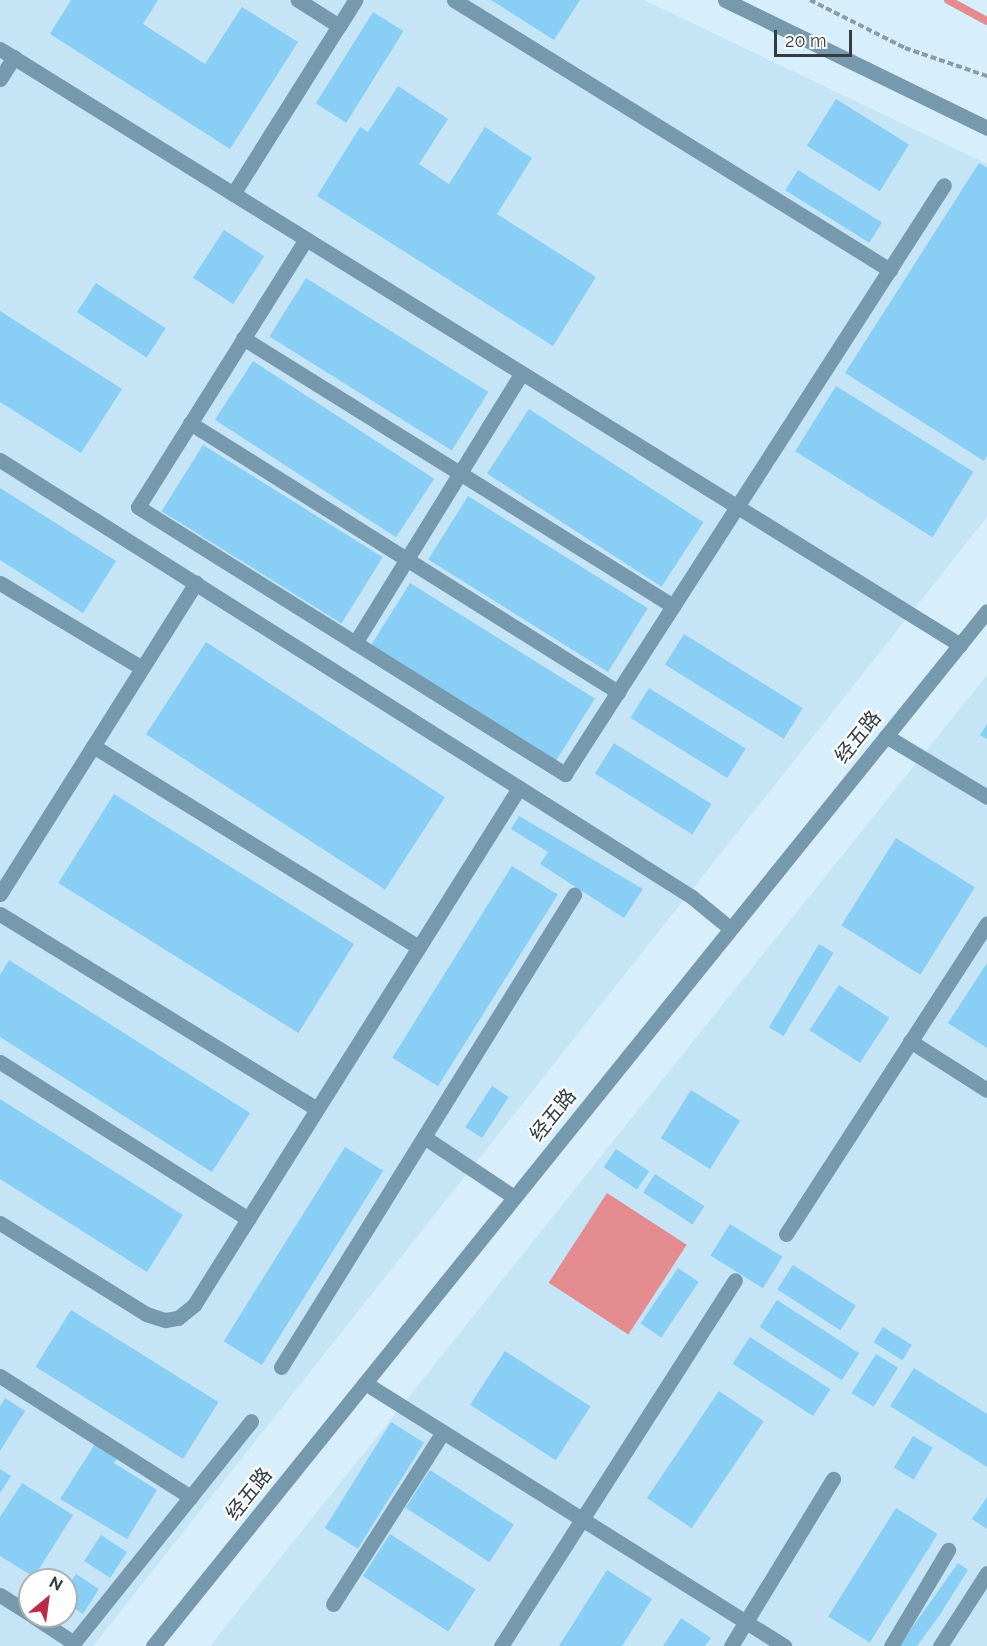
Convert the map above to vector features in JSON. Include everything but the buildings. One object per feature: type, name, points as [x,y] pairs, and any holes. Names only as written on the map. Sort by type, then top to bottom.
[{"type":"street","points":[[298,0],[339,26]]},
{"type":"street","points":[[233,194],[355,0]]},
{"type":"street","points":[[454,0],[890,270]]},
{"type":"street","points":[[725,0],[987,128]]},
{"type":"street","points":[[0,49],[960,645]]},
{"type":"street","points":[[0,78],[14,57]]},
{"type":"street","points":[[306,239],[138,507],[565,774],[944,185]]},
{"type":"street","points":[[243,338],[673,606]]},
{"type":"street","points":[[355,643],[522,373]]},
{"type":"street","points":[[190,423],[618,692]]},
{"type":"street","points":[[0,460],[692,897],[730,929]]},
{"type":"street","points":[[0,583],[142,668]]},
{"type":"street","points":[[0,894],[196,583]]},
{"type":"street","name":"经五路","points":[[153,1646],[987,611]]},
{"type":"street","points":[[886,736],[987,797]]},
{"type":"street","points":[[93,747],[419,948]]},
{"type":"street","points":[[0,1223],[146,1314],[165,1320],[178,1318],[194,1305],[519,788]]},
{"type":"street","points":[[281,1368],[574,895]]},
{"type":"street","points":[[0,914],[317,1110]]},
{"type":"street","points":[[786,1234],[987,923]]},
{"type":"street","points":[[910,1041],[987,1090]]},
{"type":"street","points":[[0,1062],[248,1219]]},
{"type":"street","points":[[424,1137],[464,1160],[514,1197]]},
{"type":"street","points":[[501,1646],[735,1280]]},
{"type":"street","points":[[0,1376],[192,1497]]},
{"type":"street","points":[[365,1383],[784,1646]]},
{"type":"street","points":[[50,1628],[73,1644],[251,1421]]},
{"type":"street","points":[[333,1604],[443,1432]]},
{"type":"street","points":[[731,1646],[833,1479]]},
{"type":"street","points":[[891,1646],[948,1550]]},
{"type":"street","points":[[940,1646],[987,1573]]},
{"type":"street","points":[[0,1595],[18,1607]]},
{"type":"path","points":[[810,0],[905,48],[987,76]]},
{"type":"shaded area","points":[[0,0],[644,0],[987,164],[987,517],[93,1646],[0,1646]]},
{"type":"shaded area","points":[[987,675],[987,1646],[210,1646],[614,1140]]},
{"type":"shaded area","points":[[607,1193],[687,1245],[628,1334],[549,1283]]},
{"type":"waterway","points":[[948,0],[987,21]]}]
